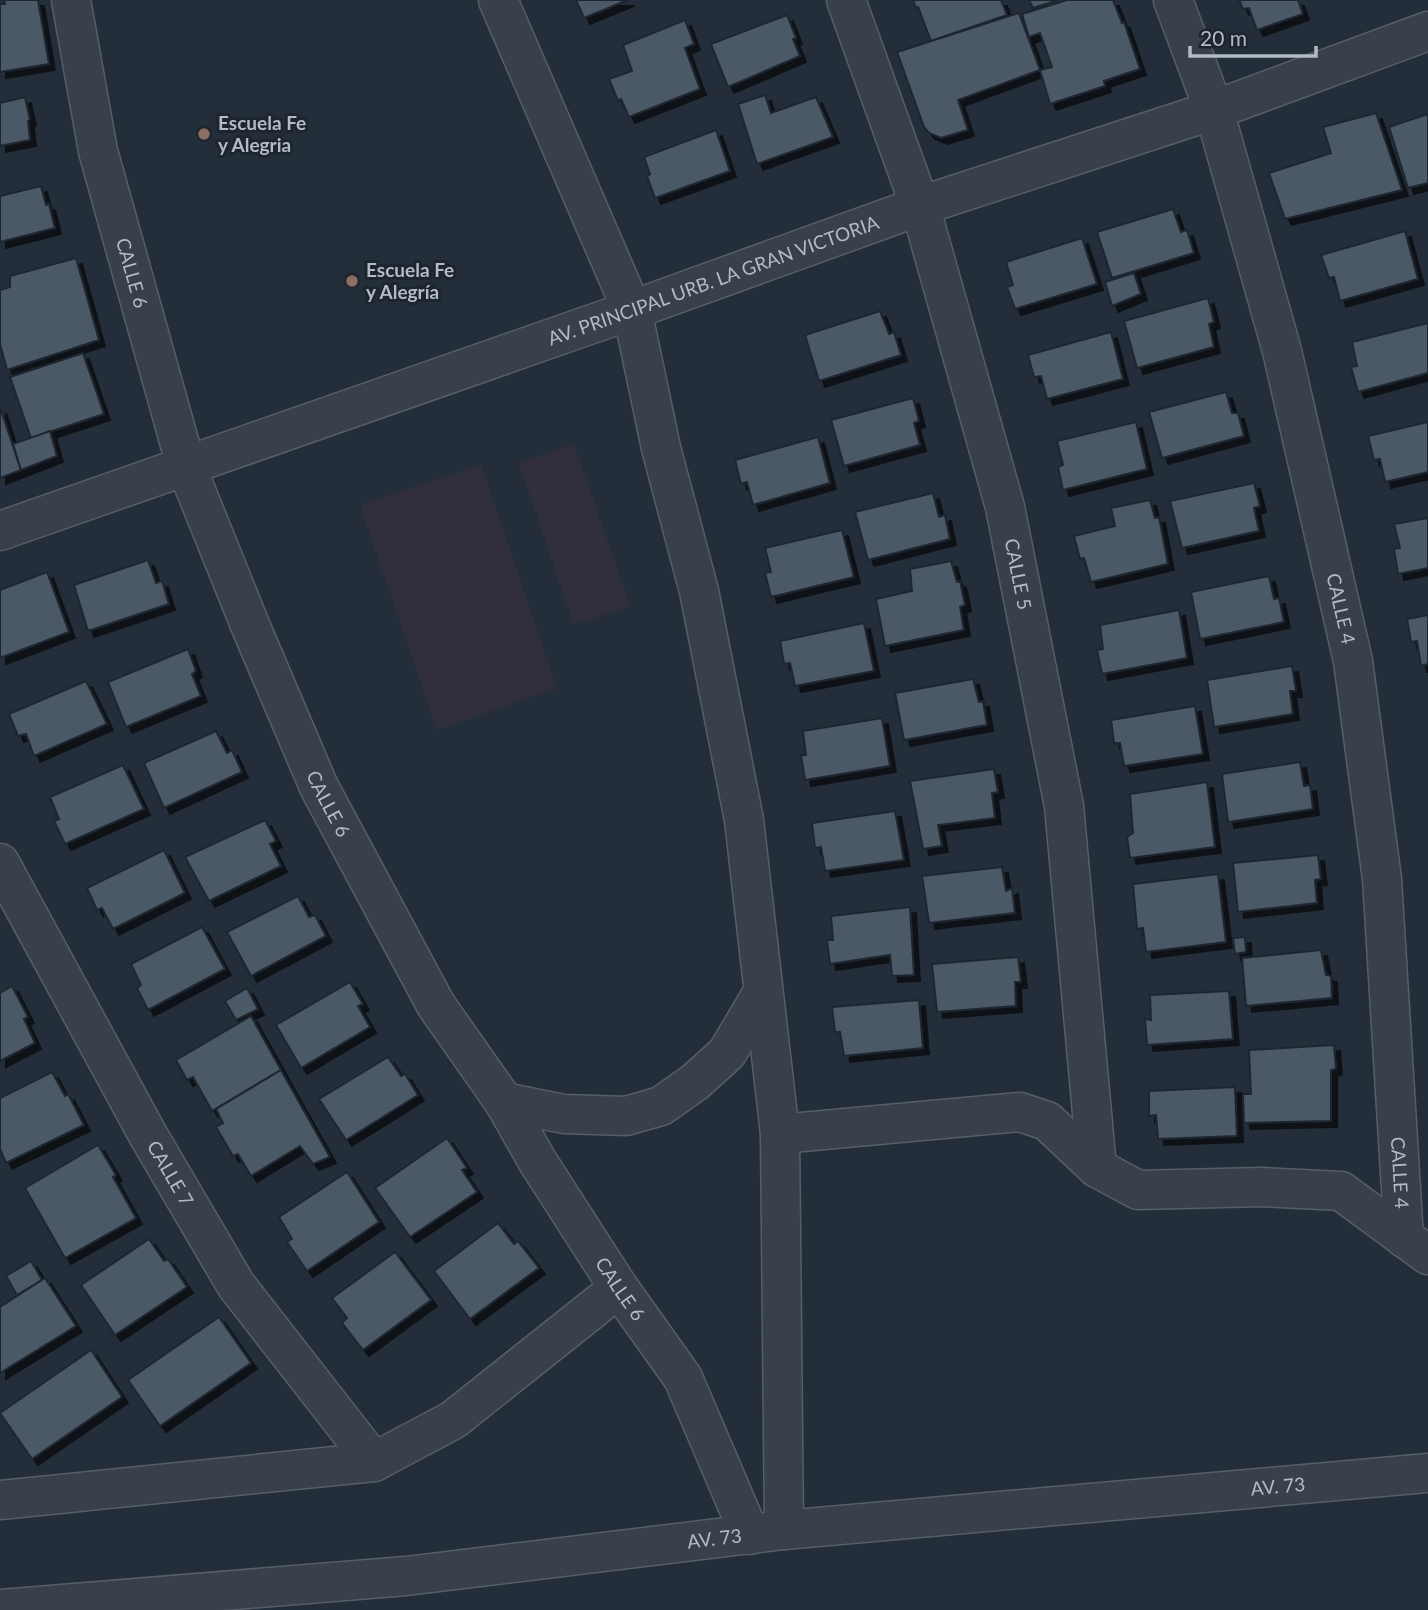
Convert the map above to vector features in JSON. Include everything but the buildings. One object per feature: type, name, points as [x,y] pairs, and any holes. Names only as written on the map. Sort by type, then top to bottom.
[{"type":"street","name":"CALLE 6","points":[[71,0],[98,151],[186,466],[319,787],[436,1005],[504,1102],[538,1163],[619,1288],[683,1378],[767,1532]]},
{"type":"street","points":[[498,0],[632,310],[660,448],[699,591],[744,820],[780,1134],[767,1532]]},
{"type":"street","name":"CALLE 5","points":[[846,0],[920,206],[1005,507],[1064,806],[1097,1168]]},
{"type":"street","name":"CALLE 4","points":[[1173,0],[1214,110],[1282,351],[1353,661],[1381,879],[1416,1246]]},
{"type":"street","name":"AV. PRINCIPAL URB. LA GRAN VICTORIA","points":[[0,531],[632,310],[920,206],[1214,110],[1428,31]]},
{"type":"street","name":"CALLE 7","points":[[0,863],[148,1135],[236,1285],[374,1462]]},
{"type":"street","points":[[504,1102],[565,1114],[626,1116],[661,1106],[695,1082],[727,1052],[763,992]]},
{"type":"street","points":[[780,1134],[1020,1112],[1047,1121],[1097,1168],[1138,1190],[1262,1187],[1341,1191],[1416,1246]]},
{"type":"street","points":[[3,1494],[374,1462],[453,1420],[619,1288]]},
{"type":"street","name":"AV. 73","points":[[0,1609],[406,1576],[767,1532],[1428,1473]]},
{"type":"shaded area","points":[[574,444],[630,606],[574,625],[519,463]]},
{"type":"shaded area","points":[[481,465],[557,688],[437,730],[360,505]]},
{"type":"place","name":"Escuela Fe y Alegria","points":[[204,134]]},
{"type":"place","name":"Escuela Fe y Alegría","points":[[352,281]]}]
